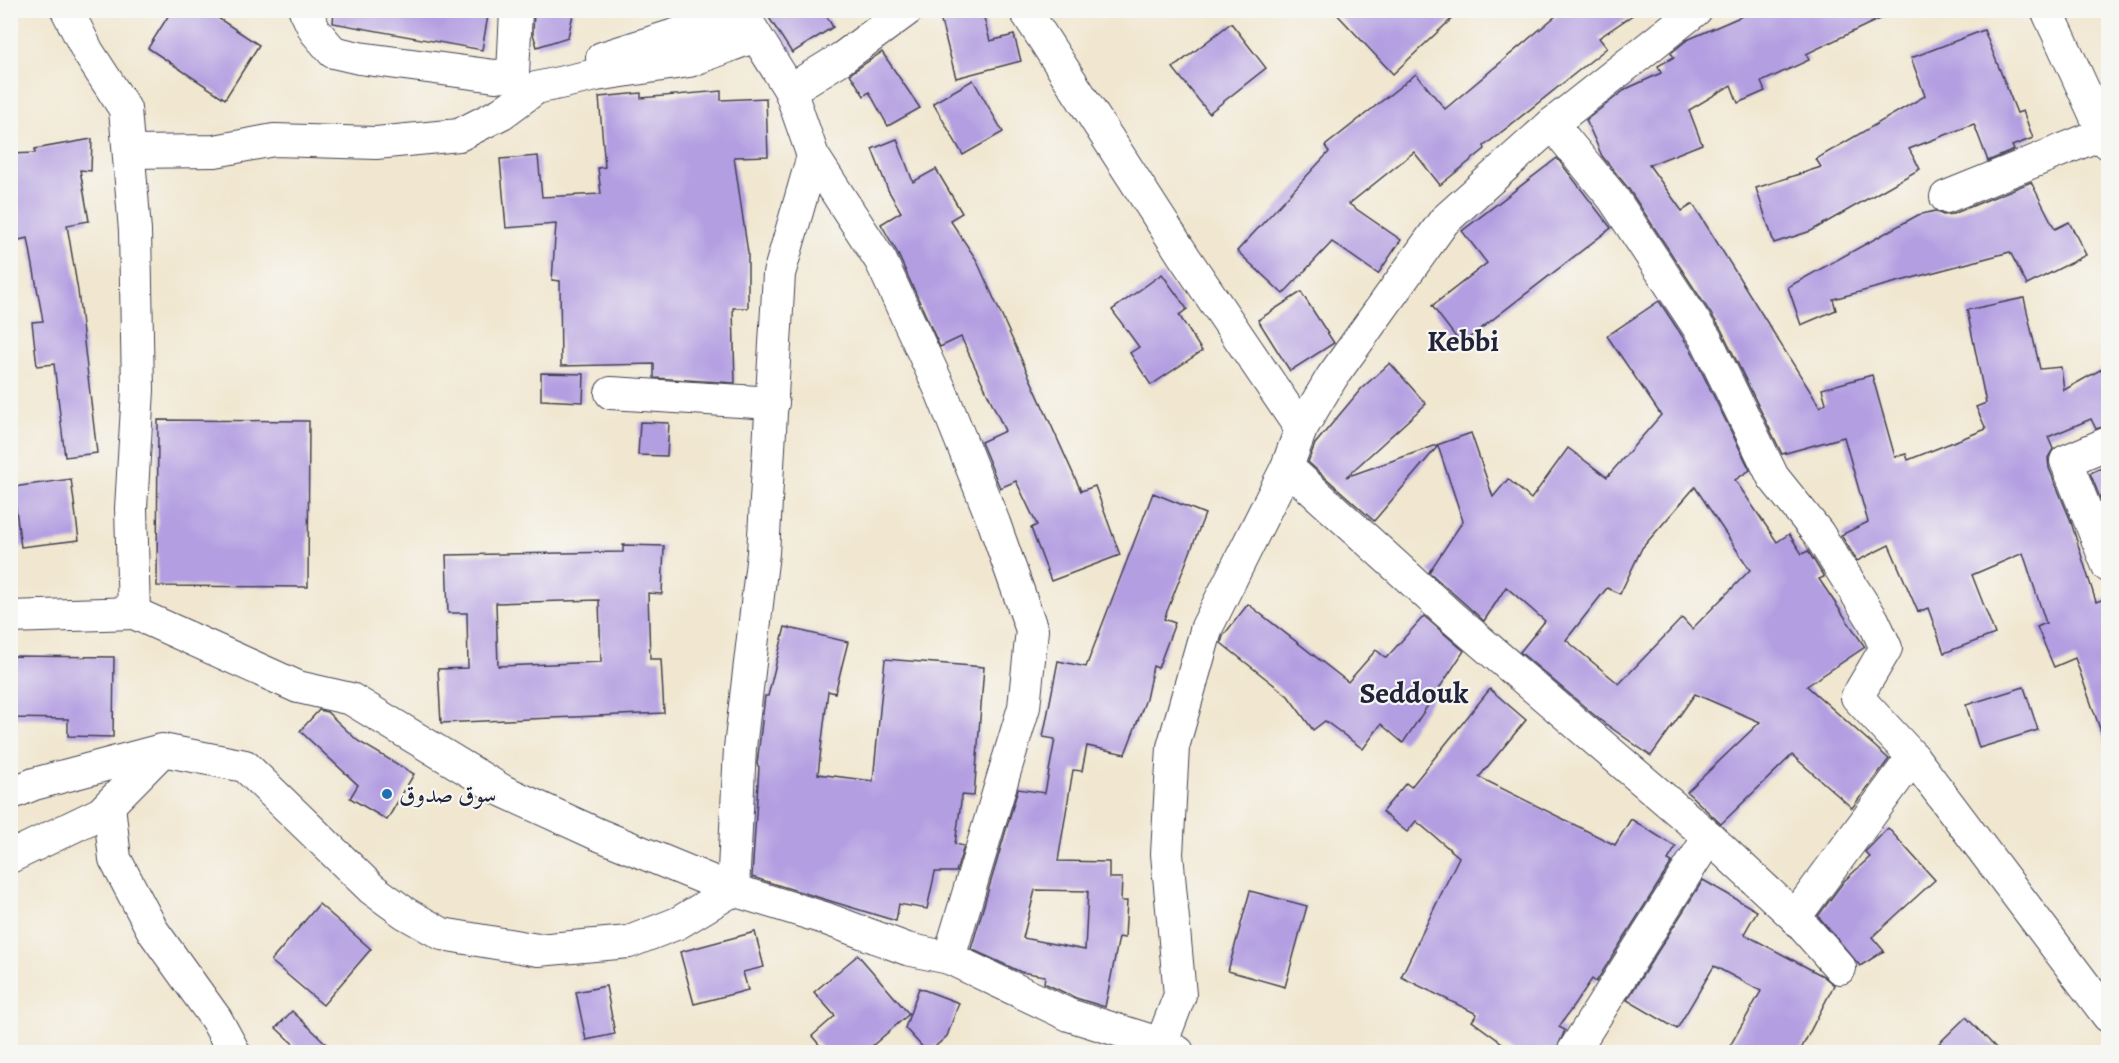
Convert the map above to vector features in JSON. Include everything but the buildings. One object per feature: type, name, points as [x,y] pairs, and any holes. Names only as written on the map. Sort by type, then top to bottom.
[{"type":"street","points":[[67,10],[88,52],[125,109],[135,231],[138,390],[131,508],[134,613]]},
{"type":"street","points":[[305,10],[315,31],[333,52],[359,58],[495,76],[539,72],[616,55],[744,19]]},
{"type":"street","points":[[513,74],[516,10]]},
{"type":"street","points":[[790,90],[842,58],[907,10]]},
{"type":"street","points":[[1025,10],[1185,258],[1301,429]]},
{"type":"street","points":[[10,617],[134,613],[298,687],[351,699],[503,791],[597,834],[733,890],[824,918],[907,949],[949,958],[1069,1015],[1166,1050],[1180,995],[1167,854],[1173,747],[1207,627],[1287,467],[1301,429],[1332,377],[1444,221],[1552,124],[1695,10]]},
{"type":"street","points":[[1946,197],[2106,138],[2047,10]]},
{"type":"street","points":[[129,152],[214,151],[274,140],[376,142],[459,135],[502,113],[536,88],[596,75],[688,61],[744,19]]},
{"type":"street","points":[[744,19],[790,90],[813,156],[881,261],[891,282],[941,391],[994,523],[1032,630],[1024,707],[949,958]]},
{"type":"street","points":[[1552,124],[1613,198],[1706,339],[1773,477],[1818,533],[1873,620],[1887,648],[1857,697],[1913,757],[2109,1016]]},
{"type":"street","points":[[733,890],[740,748],[763,553],[779,274],[813,156]]},
{"type":"street","points":[[611,393],[773,403]]},
{"type":"street","points":[[2109,443],[2066,461],[2109,566]]},
{"type":"street","points":[[1287,467],[1453,618],[1709,837],[1795,917],[1840,968]]},
{"type":"street","points":[[10,794],[34,784],[162,750],[245,766],[372,889],[405,913],[442,934],[538,950],[629,942],[678,923],[733,890]]},
{"type":"street","points":[[10,857],[101,813],[162,750]]},
{"type":"street","points":[[1795,917],[1913,757]]},
{"type":"street","points":[[109,805],[115,859],[153,932],[216,1019],[234,1053]]},
{"type":"street","points":[[1573,1053],[1709,837]]},
{"type":"place","name":"سوق صدوق","points":[[387,794]]},
{"type":"district","name":"Kebbi","points":[[1463,341]]},
{"type":"district","name":"Seddouk","points":[[1414,693]]}]
